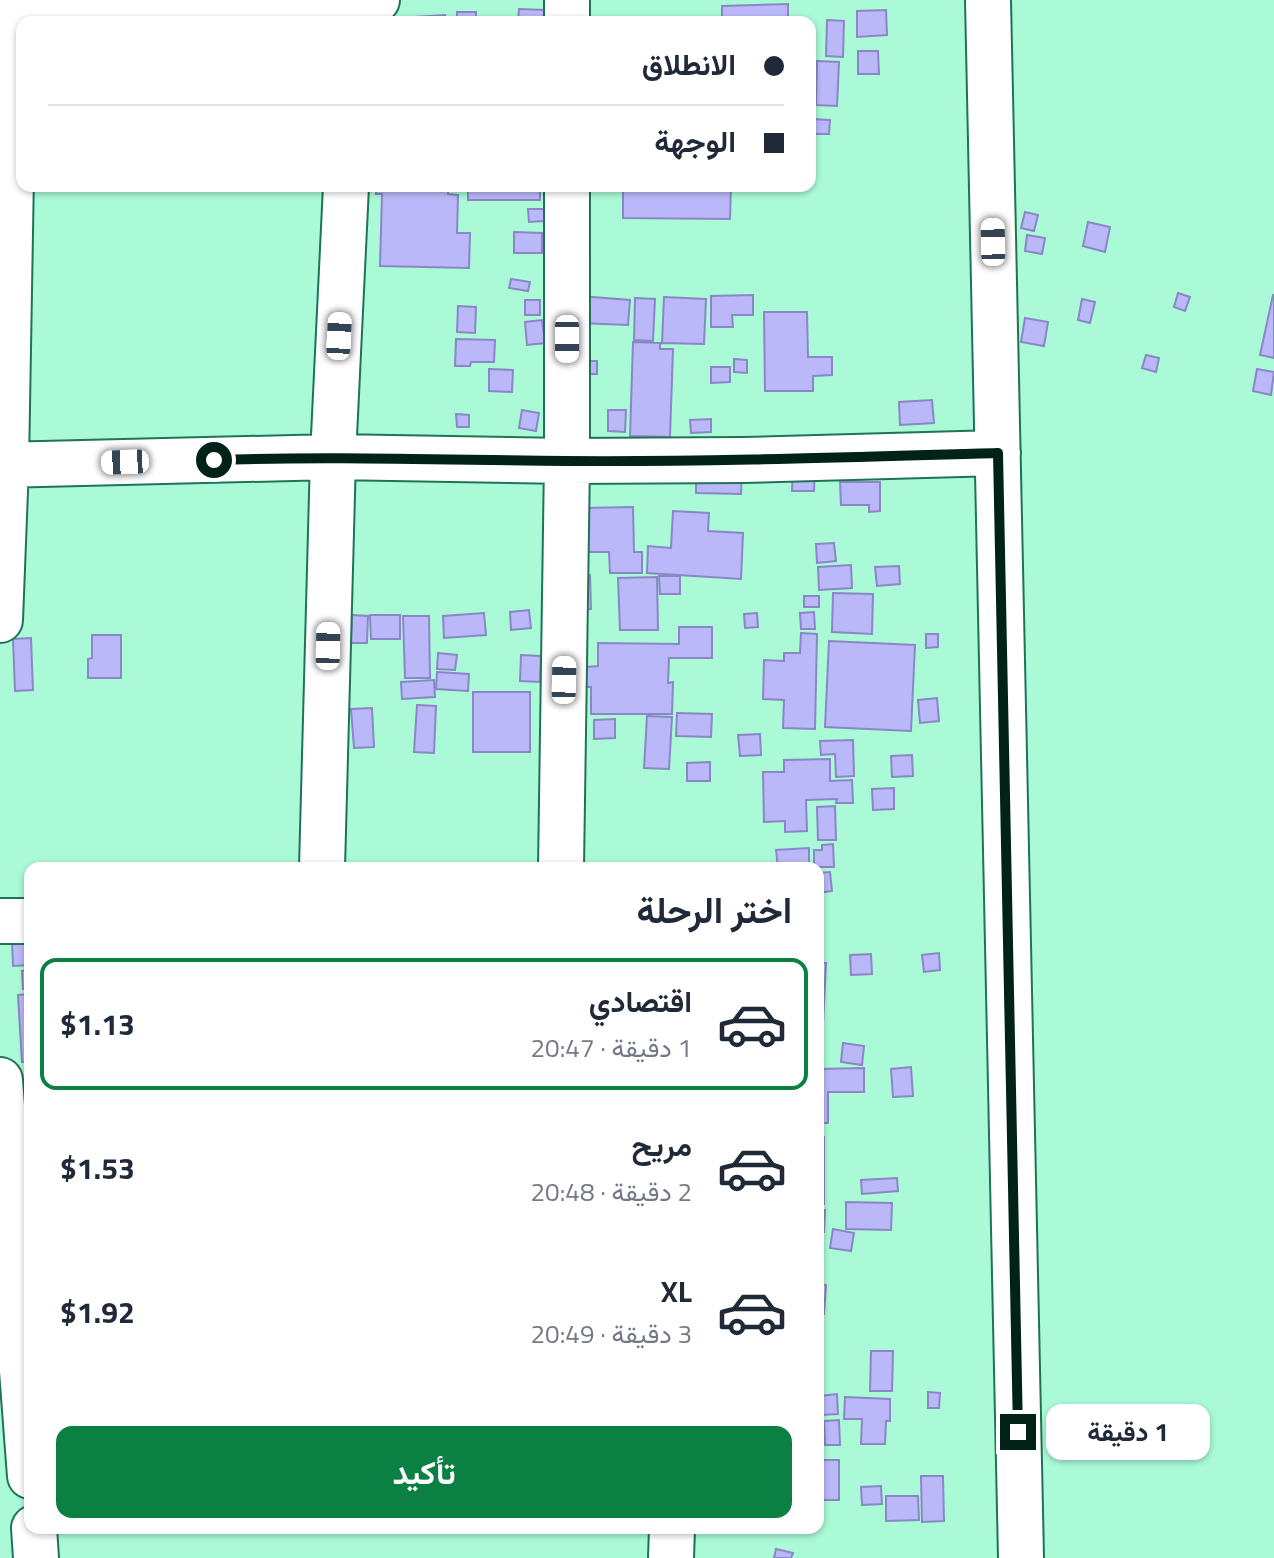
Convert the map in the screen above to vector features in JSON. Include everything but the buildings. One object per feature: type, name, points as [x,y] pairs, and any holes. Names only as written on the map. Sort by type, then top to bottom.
[{"type":"street","points":[[0,620],[9,6],[377,0]]},
{"type":"street","points":[[988,0],[1021,1558]]},
{"type":"street","points":[[322,862],[333,457],[346,192]]},
{"type":"street","points":[[561,862],[567,192]]},
{"type":"street","points":[[3,465],[333,457],[744,460],[998,453]]},
{"type":"street","points":[[0,921],[24,921]]},
{"type":"street","points":[[0,1080],[24,1355]]},
{"type":"street","points":[[34,1534],[36,1558]]},
{"type":"street","points":[[671,1558],[672,1534]]},
{"type":"route","points":[[214,460],[333,457],[744,460],[998,453],[1018,1432]]}]
